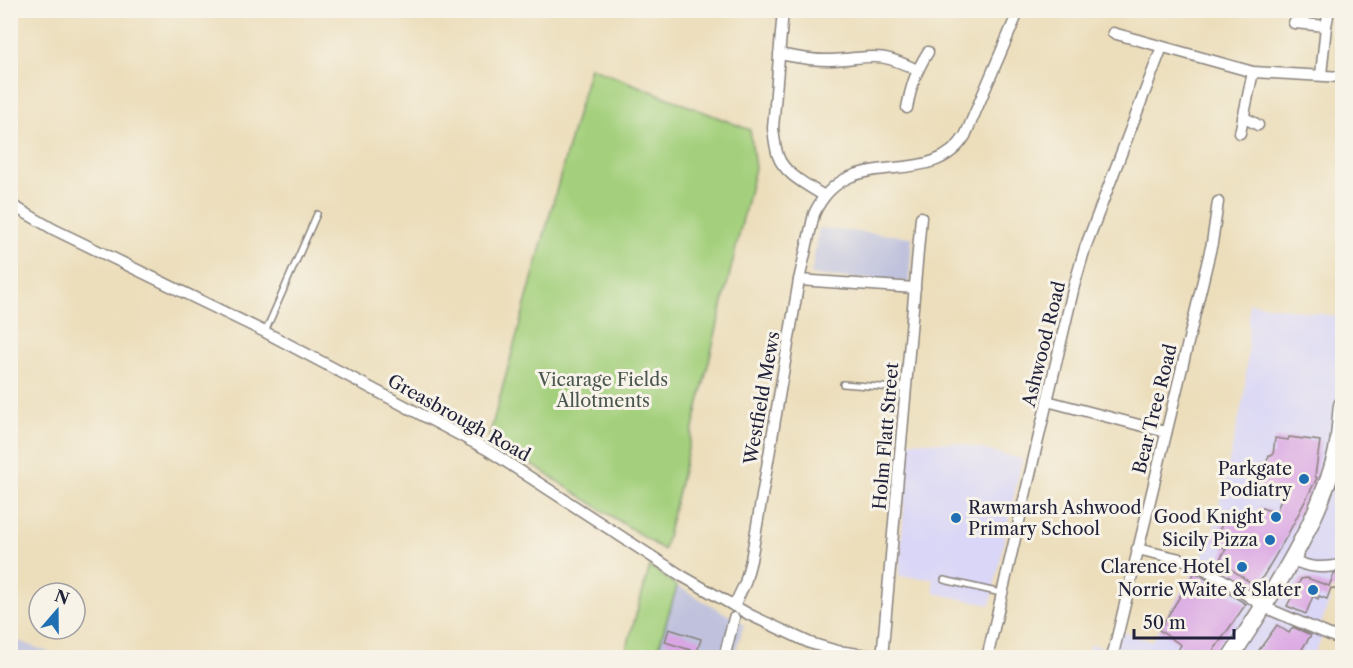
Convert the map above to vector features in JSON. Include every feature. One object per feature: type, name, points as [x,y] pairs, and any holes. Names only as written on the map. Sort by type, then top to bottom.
[{"type":"main road","points":[[1230,657],[1264,606],[1295,553],[1323,497],[1337,453],[1342,405]]},
{"type":"street","points":[[783,10],[773,128],[778,158],[791,173],[824,196],[845,179],[858,174],[875,169],[934,162],[953,152],[965,136],[1019,10]]},
{"type":"street","points":[[794,10],[807,11]]},
{"type":"street","points":[[1321,75],[1329,10]]},
{"type":"street","points":[[1294,22],[1326,26]]},
{"type":"street","points":[[1113,33],[1253,72],[1342,77]]},
{"type":"street","name":"Ashwood Road","points":[[987,657],[1074,286],[1085,248],[1162,47]]},
{"type":"street","points":[[907,108],[911,84],[928,52]]},
{"type":"street","points":[[779,54],[830,60],[872,55],[883,56],[917,70]]},
{"type":"street","points":[[1240,133],[1253,72]]},
{"type":"street","points":[[1243,117],[1258,125]]},
{"type":"street","name":"Westfield Mews","points":[[734,606],[745,583],[751,560],[799,280],[814,214],[824,196]]},
{"type":"street","name":"Bear Tree Road","points":[[1112,657],[1212,243],[1218,202]]},
{"type":"street","name":"Greasbrough Road","points":[[10,204],[53,229],[265,332],[488,450],[682,576],[734,606],[810,643],[837,651],[884,657]]},
{"type":"street","name":"Holm Flatt Street","points":[[884,657],[921,217]]},
{"type":"street","points":[[799,280],[915,288]]},
{"type":"street","points":[[1047,401],[1166,432]]},
{"type":"street","points":[[1137,549],[1177,557],[1201,565],[1264,606],[1342,640]]},
{"type":"street","points":[[1295,553],[1303,566],[1320,568],[1342,565]]},
{"type":"street","points":[[724,657],[734,618]]},
{"type":"lane","points":[[265,332],[317,214]]},
{"type":"lane","points":[[843,384],[906,388]]},
{"type":"lane","points":[[944,580],[1002,594]]},
{"type":"shaded area","points":[[819,228],[912,237],[909,283],[811,275]]},
{"type":"shaded area","points":[[1249,303],[1342,317],[1342,592],[1331,588],[1327,598],[1330,600],[1319,629],[1325,632],[1312,657],[1086,658],[1090,644],[1114,650],[1119,631],[1152,641],[1198,564],[1213,531],[1244,396]]},
{"type":"shaded area","name":"Rawmarsh Ashwood Primary School","points":[[909,441],[956,443],[1022,459],[990,605],[934,593],[933,579],[899,576]]},
{"type":"shaded area","points":[[677,586],[744,624],[734,657],[656,658]]},
{"type":"shaded area","points":[[13,639],[62,657],[11,657]]},
{"type":"green space","name":"Vicarage Fields Allotments","points":[[590,67],[750,130],[755,168],[664,550],[489,437]]},
{"type":"green space","points":[[650,566],[677,586],[656,657],[624,657]]},
{"type":"building","points":[[1289,437],[1320,441],[1315,476],[1317,478],[1257,587],[1219,561],[1226,549],[1215,542],[1217,531],[1219,532],[1222,523],[1225,524],[1228,513],[1255,521],[1259,507],[1276,513],[1283,493],[1254,486],[1259,465],[1265,467],[1269,455],[1273,455],[1275,438],[1288,440]]},
{"type":"building","points":[[1195,572],[1246,604],[1209,657],[1185,657],[1177,652],[1181,645],[1159,630]]},
{"type":"building","points":[[1342,573],[1340,591],[1331,588],[1327,599],[1319,596],[1318,599],[1313,596],[1306,614],[1287,606],[1301,579],[1307,578],[1329,586],[1334,574]]},
{"type":"building","points":[[1277,625],[1289,633],[1293,627],[1311,635],[1297,657],[1254,657]]},
{"type":"building","points":[[669,629],[701,639],[697,652],[665,642]]},
{"type":"place","name":"Parkgate Podiatry","points":[[1304,479]]},
{"type":"place","name":"Good Knight","points":[[1276,517]]},
{"type":"place","name":"Rawmarsh Ashwood Primary School","points":[[956,518]]},
{"type":"place","name":"Sicily Pizza","points":[[1270,540]]},
{"type":"place","name":"Clarence Hotel","points":[[1242,567]]},
{"type":"place","name":"Norrie Waite & Slater","points":[[1313,590]]}]
